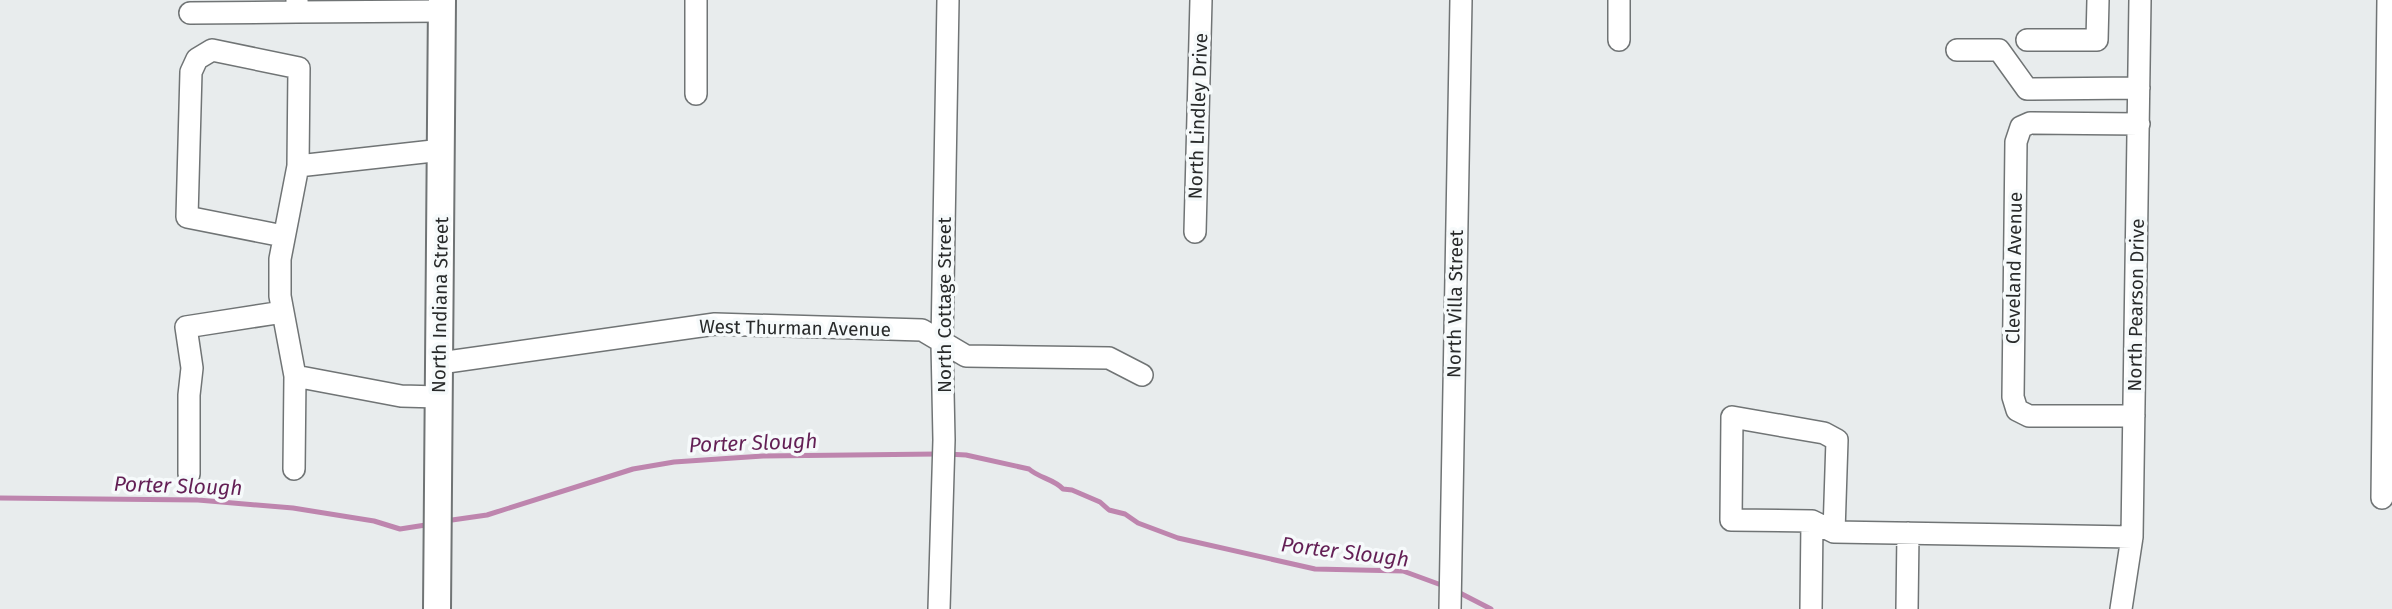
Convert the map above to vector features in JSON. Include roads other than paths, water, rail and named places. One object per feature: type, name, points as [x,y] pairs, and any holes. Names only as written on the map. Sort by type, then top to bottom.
[{"type":"main road","name":"North Indiana Street","points":[[437,609],[442,6]]},
{"type":"street","points":[[696,0],[696,94]]},
{"type":"street","name":"North Cottage Street","points":[[939,609],[944,440],[942,343],[948,0]]},
{"type":"street","name":"North Lindley Drive","points":[[1195,232],[1201,0]]},
{"type":"street","name":"North Villa Street","points":[[1450,607],[1461,0]]},
{"type":"street","points":[[1619,0],[1619,40]]},
{"type":"street","points":[[2027,40],[2097,40],[2098,0]]},
{"type":"street","name":"North Pearson Drive","points":[[2121,609],[2132,537],[2140,0]]},
{"type":"street","points":[[2382,498],[2388,0]]},
{"type":"street","points":[[190,13],[297,6],[442,6]]},
{"type":"street","points":[[283,236],[187,217],[191,72],[197,59],[212,50],[299,68],[298,166],[280,259],[280,296],[295,376],[293,469]]},
{"type":"street","points":[[1957,50],[1999,50],[2027,89],[2139,88]]},
{"type":"street","name":"Cleveland Avenue","points":[[2134,415],[2029,416],[2017,410],[2013,397],[2016,169],[2018,135],[2021,127],[2030,123],[2139,124]]},
{"type":"street","points":[[298,166],[442,150]]},
{"type":"street","points":[[189,474],[189,395],[192,368],[186,327],[283,312]]},
{"type":"street","name":"West Thurman Avenue","points":[[440,363],[715,324],[922,330],[966,356],[1109,358],[1142,375]]},
{"type":"street","points":[[295,376],[401,396],[439,397]]},
{"type":"street","points":[[1834,532],[1837,440],[1824,433],[1732,417],[1731,520],[1812,521],[1834,532],[2132,537]]},
{"type":"street","points":[[1811,609],[1812,521]]},
{"type":"street","points":[[1907,609],[1908,533]]},
{"type":"waterway","name":"Porter Slough","points":[[445,521],[487,515],[633,469],[674,462],[763,456],[937,454]]},
{"type":"waterway","name":"Porter Slough","points":[[947,454],[966,455],[1029,469],[1063,489],[1072,490],[1100,502],[1109,510],[1125,514],[1138,523],[1178,538],[1315,569],[1403,571],[1444,586]]},
{"type":"waterway","name":"Porter Slough","points":[[0,498],[198,500],[293,508],[374,521],[400,529],[432,524]]},
{"type":"waterway","name":"Porter Slough","points":[[1456,591],[1491,609]]}]
